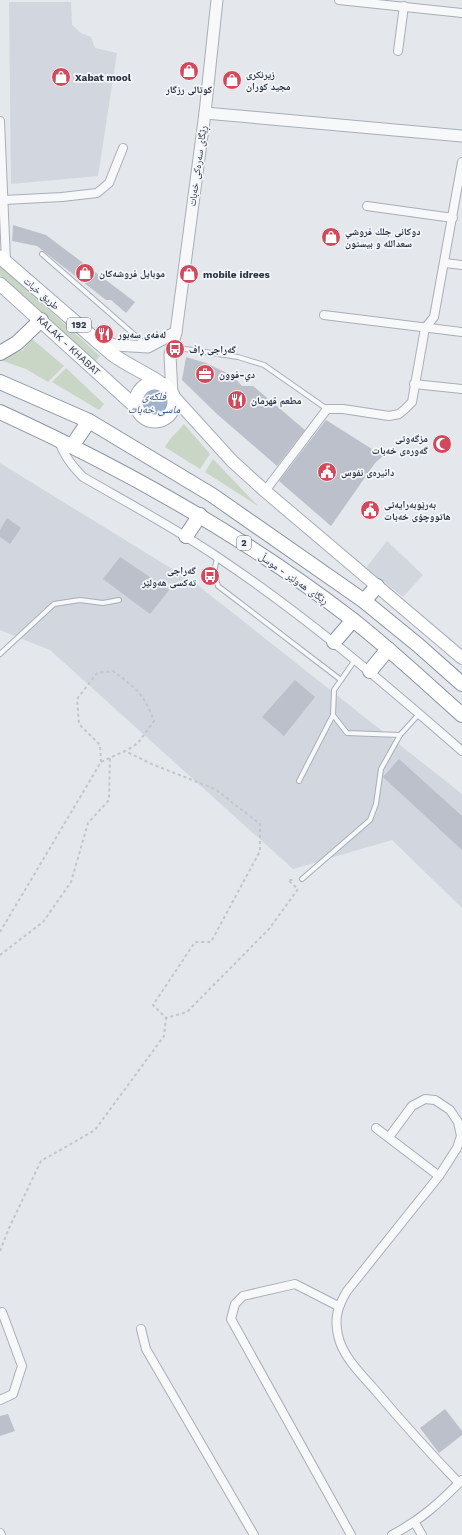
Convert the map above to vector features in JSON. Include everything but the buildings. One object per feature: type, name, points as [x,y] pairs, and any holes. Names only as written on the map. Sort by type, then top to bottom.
[{"type":"highway","points":[[0,353],[17,343],[41,320]]},
{"type":"highway","name":"ڕێگای هەولێر - موسڵ","points":[[0,382],[89,421],[212,495],[364,601],[418,645],[462,684]]},
{"type":"highway","name":"ڕێگای هەولێر - موسڵ","points":[[0,412],[58,438],[139,480],[200,515],[269,560],[353,620],[462,715]]},
{"type":"highway","points":[[72,446],[89,421]]},
{"type":"highway","points":[[186,536],[200,515]]},
{"type":"highway","points":[[364,601],[377,586]]},
{"type":"highway","points":[[334,642],[353,620]]},
{"type":"highway","points":[[370,671],[388,649]]},
{"type":"main road","name":"طريق خبات","points":[[3,259],[94,338],[128,365],[151,376],[169,391]]},
{"type":"main road","name":"KALAK - KHABAT","points":[[0,284],[136,408]]},
{"type":"main road","points":[[169,391],[172,410],[161,420],[146,419],[136,408],[136,398],[141,389],[154,383],[169,391],[232,461],[265,491],[462,658]]},
{"type":"street","name":"ڕێگای سەرەکی خەبات","points":[[169,391],[170,355],[176,332],[205,113],[217,0]]},
{"type":"street","points":[[339,0],[462,13]]},
{"type":"street","points":[[398,51],[404,6]]},
{"type":"street","points":[[205,113],[462,136]]},
{"type":"street","points":[[0,121],[4,200],[3,259]]},
{"type":"street","points":[[4,200],[62,197],[97,193],[110,183],[124,148]]},
{"type":"street","points":[[265,491],[327,409],[343,409],[389,416],[399,414],[412,402],[425,328],[434,317],[453,218],[459,198],[462,162]]},
{"type":"street","points":[[367,206],[453,218]]},
{"type":"street","points":[[445,263],[462,265]]},
{"type":"street","points":[[324,315],[462,332]]},
{"type":"street","points":[[94,338],[114,345],[148,347],[176,332]]},
{"type":"street","points":[[414,384],[462,389]]},
{"type":"street","points":[[58,438],[63,453],[72,466],[84,477],[186,536],[218,557],[334,642],[370,671],[462,751]]},
{"type":"street","points":[[389,1137],[412,1106],[425,1099],[435,1100],[450,1110],[458,1122],[460,1136],[456,1148],[439,1176],[353,1282],[338,1306],[336,1319],[337,1334],[341,1346],[355,1366],[411,1433],[460,1482],[436,1506],[412,1524],[392,1535]]},
{"type":"street","points":[[376,1128],[439,1176]]},
{"type":"street","points":[[338,1306],[295,1284],[243,1296],[235,1304],[231,1319],[351,1535]]},
{"type":"street","points":[[0,1400],[13,1394],[22,1366],[2,1312]]},
{"type":"street","points":[[141,1329],[146,1349],[254,1535]]},
{"type":"street","points":[[406,1535],[412,1524]]},
{"type":"street","points":[[412,1524],[422,1535]]},
{"type":"lane","points":[[42,254],[148,347]]},
{"type":"lane","points":[[172,347],[238,357],[264,365],[327,409]]},
{"type":"lane","points":[[218,557],[214,574],[218,586],[341,680]]},
{"type":"lane","points":[[0,654],[54,604],[80,600],[103,603],[120,600]]},
{"type":"lane","points":[[299,781],[333,715],[334,690],[355,659]]},
{"type":"lane","points":[[302,879],[370,820],[376,804],[381,769],[400,734],[420,714]]},
{"type":"lane","points":[[333,715],[347,733],[400,734]]},
{"type":"path","points":[[0,932],[101,762],[138,743],[154,721],[147,702],[135,687],[113,671],[97,673],[77,699],[79,724],[100,745],[101,762]]},
{"type":"path","points":[[125,751],[154,765],[215,789],[260,824],[260,851],[211,942],[195,942],[153,1005],[166,1018]]},
{"type":"path","points":[[0,955],[43,922],[71,882],[88,823],[108,800],[110,757]]},
{"type":"path","points":[[166,1018],[187,1012],[269,929],[298,889],[288,880],[302,879]]},
{"type":"path","points":[[0,1251],[9,1228],[41,1161],[95,1130],[164,1036],[166,1018]]},
{"type":"shaded area","name":"Xabat mool","points":[[9,2],[71,2],[72,25],[81,33],[91,37],[95,48],[117,53],[98,176],[11,184]]},
{"type":"shaded area","points":[[0,463],[195,583],[462,794],[462,908],[392,840],[293,869],[50,650],[0,630]]},
{"type":"shaded area","points":[[387,541],[423,575],[403,597],[366,568]]},
{"type":"green space","points":[[0,266],[100,356],[95,362],[0,275]]},
{"type":"green space","points":[[32,339],[64,366],[48,382],[26,369],[0,360],[23,350]]},
{"type":"green space","points":[[66,368],[104,404],[99,410],[52,382]]},
{"type":"green space","points":[[184,424],[210,454],[200,469],[165,447]]},
{"type":"green space","points":[[213,459],[258,506],[205,472]]},
{"type":"water","name":"فلکەی ماسی خەبات","points":[[154,388],[164,392],[168,402],[164,412],[154,416],[144,412],[140,402],[144,392]]},
{"type":"place","name":"كوتالى رزگار","points":[[189,71]]},
{"type":"place","name":"Xabat mool","points":[[61,77]]},
{"type":"place","name":"زيرنكرى مجيد كوران","points":[[232,80]]},
{"type":"place","name":"دوكانى جلك فروشي سعدالله و بيستون","points":[[331,237]]},
{"type":"place","name":"موبایل فروشەکان","points":[[85,273]]},
{"type":"place","name":"mobile idrees","points":[[189,274]]},
{"type":"place","name":"لەفەی سەبور","points":[[104,334]]},
{"type":"place","name":"گەراجی ڕاف","points":[[175,349]]},
{"type":"place","name":"دي-فوون","points":[[205,374]]},
{"type":"place","name":"مطعم قهرمان","points":[[237,400]]},
{"type":"place","name":"مزگەوتى گەورەى خەبات","points":[[442,444]]},
{"type":"place","name":"دائیرەی نفوس","points":[[327,472]]},
{"type":"place","name":"به‌رێوبه‌رایه‌تی هاتووچۆی خه‌بات","points":[[370,510]]},
{"type":"place","name":"گەراجی تەکسی هەولێر","points":[[210,576]]}]
